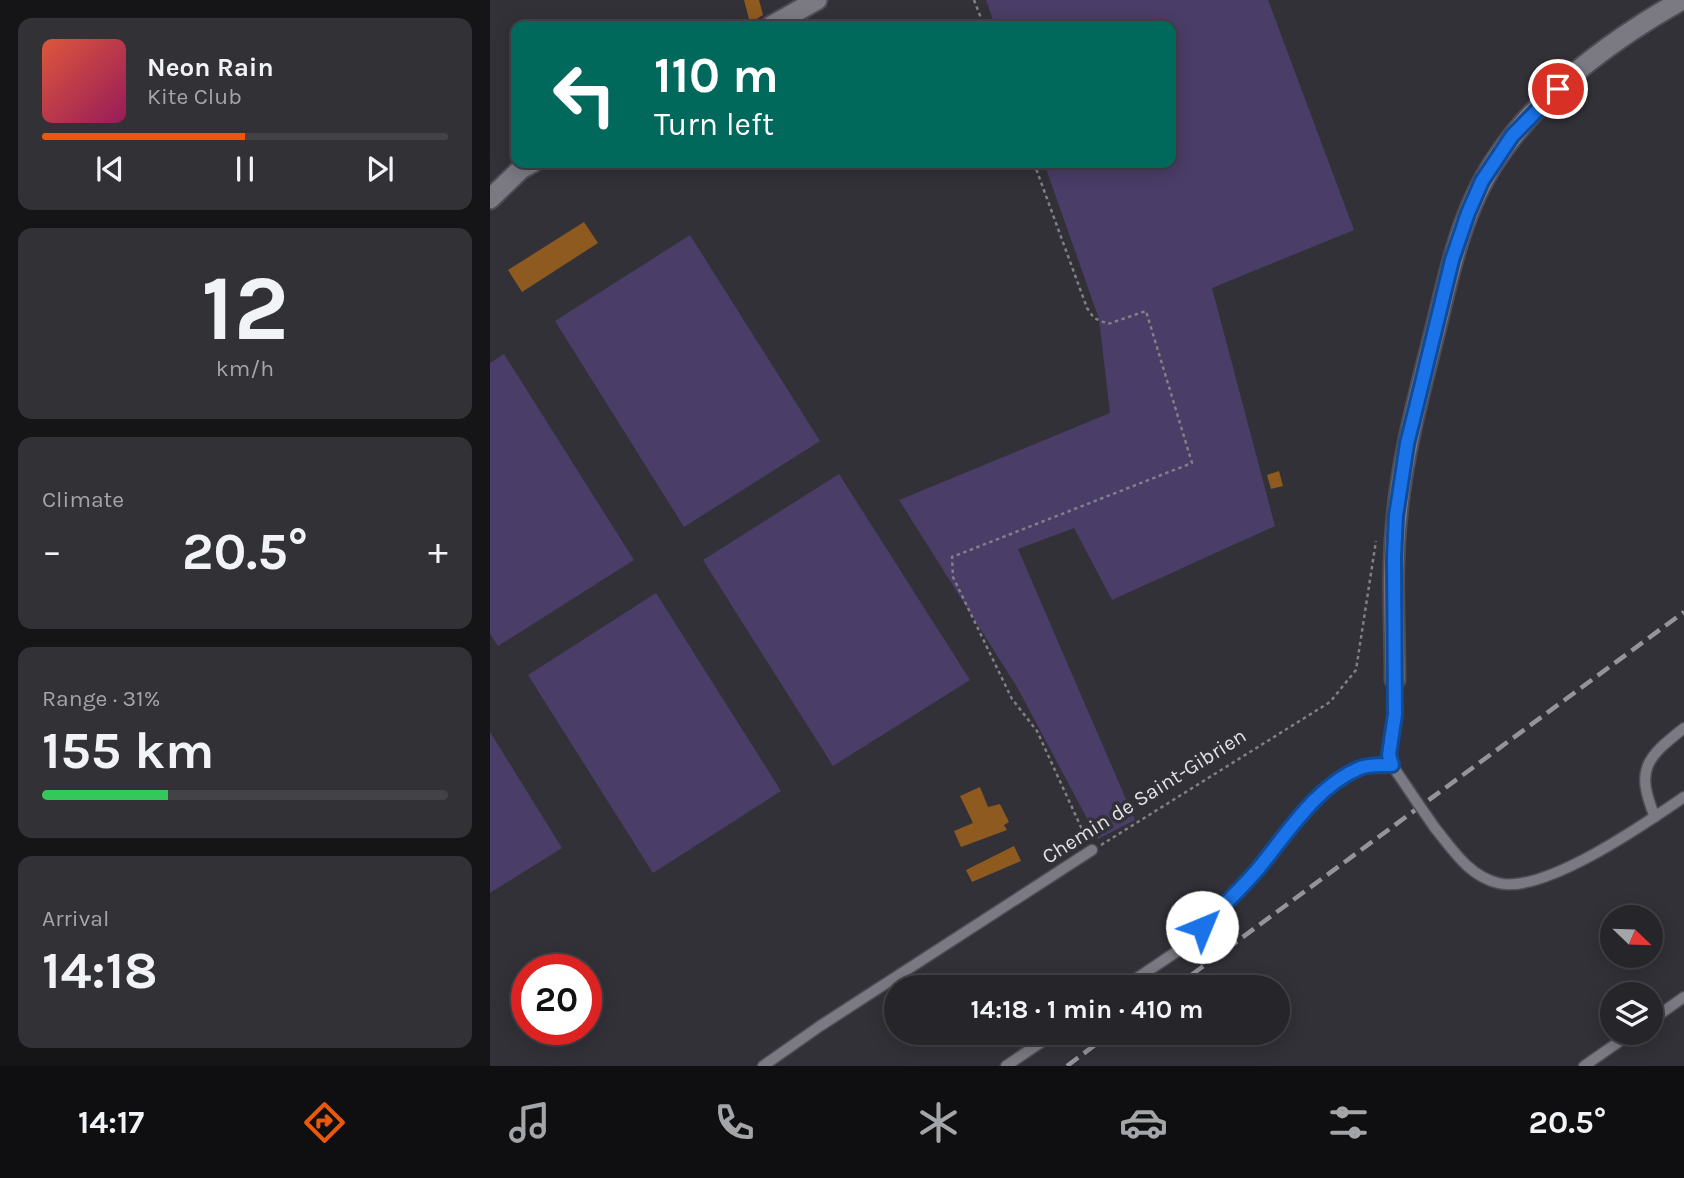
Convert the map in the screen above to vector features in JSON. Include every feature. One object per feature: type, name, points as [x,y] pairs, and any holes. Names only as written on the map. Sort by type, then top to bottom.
[{"type":"street","points":[[780,21],[817,0]]},
{"type":"street","points":[[1395,680],[1396,516],[1407,444],[1452,260],[1468,213],[1482,181],[1512,136],[1558,89],[1608,47],[1682,0]]},
{"type":"street","points":[[490,199],[524,168]]},
{"type":"lane","points":[[1395,680],[1395,714],[1389,755],[1392,765],[1435,828],[1469,869],[1492,881],[1513,885],[1548,877],[1623,837],[1684,797]]},
{"type":"lane","points":[[1655,817],[1644,782],[1646,768],[1664,744],[1684,728]]},
{"type":"lane","points":[[1142,975],[1176,952],[1241,888],[1325,791],[1346,775],[1363,767],[1392,765]]},
{"type":"lane","name":"Chemin de Saint-Gibrien","points":[[763,1066],[820,1026],[1092,850]]},
{"type":"lane","points":[[1663,1012],[1684,997]]},
{"type":"lane","points":[[1006,1066],[1037,1045]]},
{"type":"lane","points":[[1584,1066],[1614,1045]]},
{"type":"path","points":[[974,0],[982,21]]},
{"type":"path","points":[[1036,168],[1087,308],[1094,318],[1108,324],[1146,311],[1192,463],[953,557],[953,577],[1012,699],[1037,731],[1092,850]]},
{"type":"path","name":"Chemin de Saint-Gibrien","points":[[1092,850],[1331,702],[1356,670],[1376,540]]},
{"type":"shaded area","points":[[986,0],[1268,0],[1354,230],[1212,288],[1275,526],[1112,600],[1074,528],[1018,549],[1135,820],[1098,839],[1017,687],[899,500],[1110,413],[1099,319],[1046,168],[1176,168],[1176,21],[993,21]]},
{"type":"shaded area","points":[[690,235],[820,441],[684,527],[555,321]]},
{"type":"shaded area","points":[[504,354],[634,560],[498,646],[490,634],[490,363]]},
{"type":"shaded area","points":[[839,474],[970,680],[833,766],[703,560]]},
{"type":"shaded area","points":[[656,593],[781,791],[653,873],[528,675]]},
{"type":"shaded area","points":[[490,732],[562,848],[490,893]]},
{"type":"building","points":[[744,0],[759,0],[763,15],[749,21]]},
{"type":"building","points":[[584,222],[598,243],[522,292],[508,270]]},
{"type":"building","points":[[1279,471],[1283,486],[1271,489],[1267,475]]},
{"type":"building","points":[[980,787],[988,807],[1000,804],[1009,822],[1004,825],[1007,830],[961,847],[954,831],[973,823],[960,796]]},
{"type":"building","points":[[1014,846],[1021,861],[972,882],[966,870]]},
{"type":"railway","points":[[1191,975],[1684,612]]},
{"type":"railway","points":[[1067,1066],[1095,1045]]},
{"type":"route","points":[[1202,927],[1241,888],[1325,791],[1346,775],[1363,767],[1392,765],[1389,755],[1395,714],[1396,516],[1407,444],[1452,260],[1482,181],[1512,136],[1558,89]]}]
